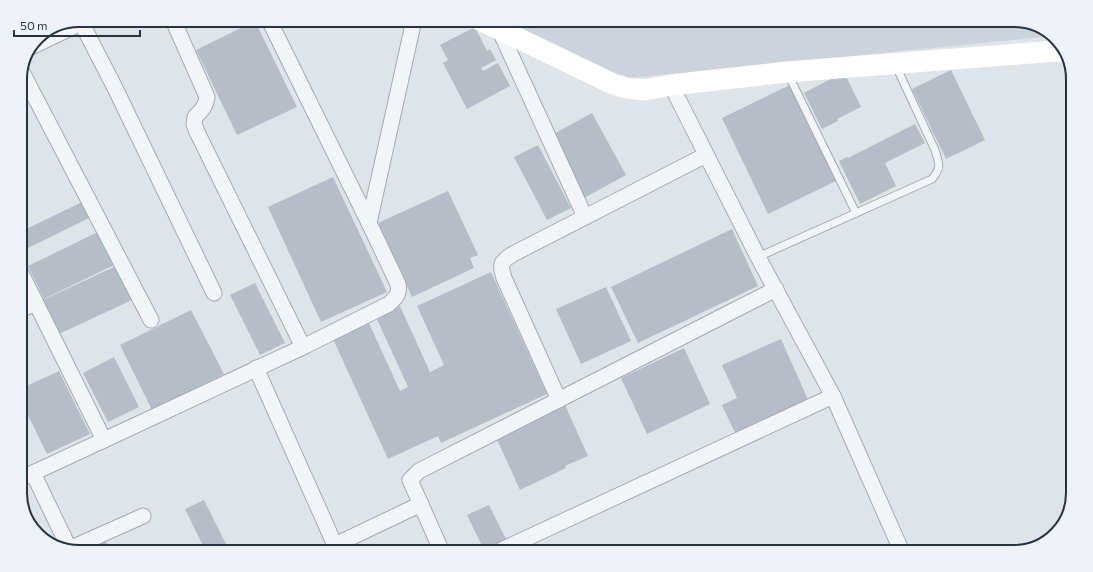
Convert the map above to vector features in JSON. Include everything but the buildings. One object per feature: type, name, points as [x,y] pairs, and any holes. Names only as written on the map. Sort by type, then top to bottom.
[{"type":"street","points":[[83,27],[118,95],[214,293]]},
{"type":"street","points":[[176,27],[207,97],[206,104],[201,112],[195,117],[194,124],[197,132],[303,347]]},
{"type":"street","points":[[27,476],[303,347],[389,304],[396,298],[399,290],[398,284],[272,27]]},
{"type":"street","points":[[369,223],[412,27]]},
{"type":"street","points":[[495,27],[611,83],[626,88],[645,90],[671,85],[787,72],[1058,51]]},
{"type":"street","points":[[47,39],[64,29]]},
{"type":"street","points":[[499,29],[585,217]]},
{"type":"street","points":[[671,85],[758,257],[833,396],[899,545]]},
{"type":"street","points":[[27,96],[151,320]]},
{"type":"street","points":[[559,400],[504,278],[501,269],[504,260],[706,155]]},
{"type":"street","points":[[27,285],[104,440]]},
{"type":"street","points":[[439,545],[410,480],[418,471],[776,289]]},
{"type":"street","points":[[27,307],[36,303]]},
{"type":"street","points":[[256,368],[336,545]]},
{"type":"street","points":[[512,545],[833,396]]},
{"type":"street","points":[[27,478],[65,543]]},
{"type":"street","points":[[343,545],[421,504]]},
{"type":"street","points":[[78,545],[143,516]]},
{"type":"lane","points":[[758,257],[932,179],[939,172],[939,163],[935,150],[895,64]]},
{"type":"lane","points":[[787,72],[856,214]]},
{"type":"shaded area","points":[[518,27],[1014,27],[1031,30],[1044,37],[620,79]]}]
